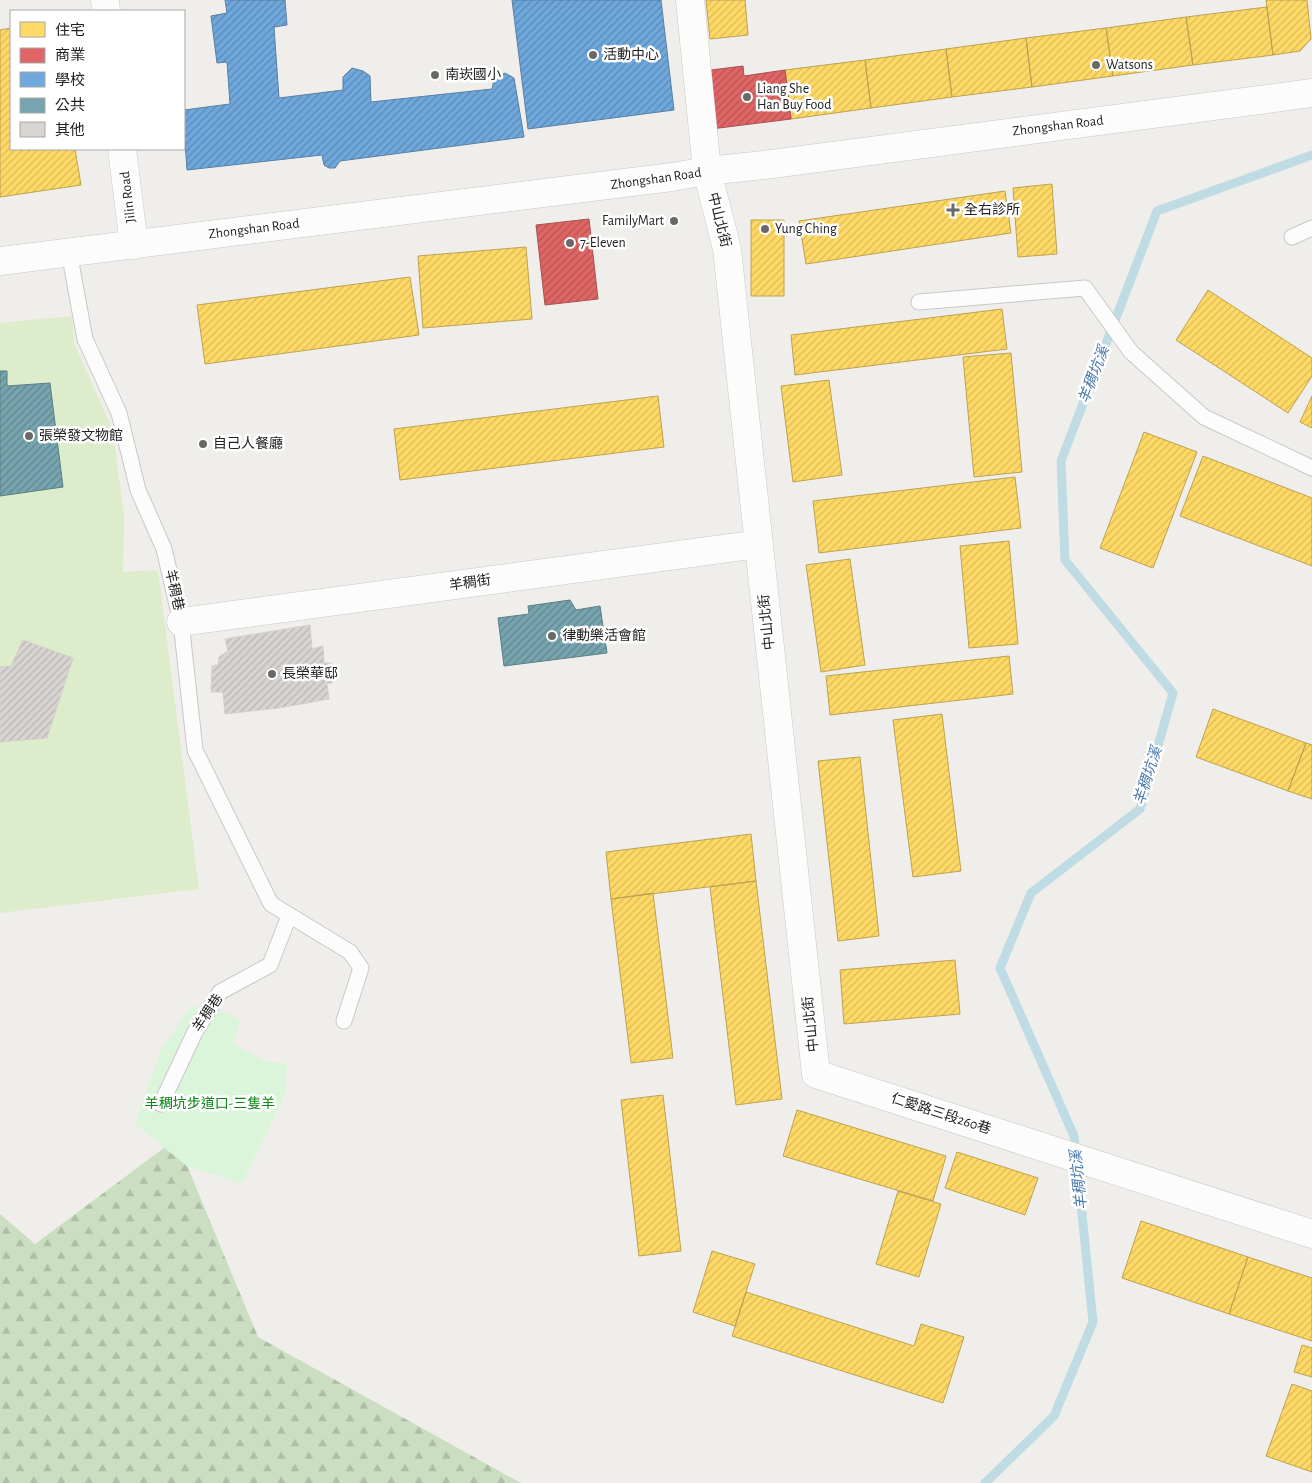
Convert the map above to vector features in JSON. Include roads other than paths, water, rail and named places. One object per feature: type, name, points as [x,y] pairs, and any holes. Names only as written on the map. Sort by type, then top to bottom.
[{"type":"street","name":"中山北街","points":[[690,0],[707,171],[727,249],[816,1074]]},
{"type":"street","name":"Zhongshan Road","points":[[0,261],[643,181],[707,171],[793,162],[1312,93]]},
{"type":"street","name":"Jilin Road","points":[[122,150],[134,245]]},
{"type":"street","name":"羊稠街","points":[[181,622],[759,544]]},
{"type":"street","name":"仁愛路三段260巷","points":[[816,1074],[1312,1234]]},
{"type":"lane","points":[[1292,237],[1312,228]]},
{"type":"lane","name":"羊稠巷","points":[[69,252],[85,339],[119,413],[138,490],[164,549],[181,622],[195,750],[271,904],[350,952],[361,968],[344,1022]]},
{"type":"lane","points":[[919,302],[1085,288],[1131,352],[1204,417],[1312,468]]},
{"type":"lane","name":"羊稠巷","points":[[161,1104],[195,1032],[220,992],[270,965],[289,916]]},
{"type":"waterway","name":"羊稠坑溪","points":[[985,1483],[1054,1416],[1093,1322],[1074,1136],[1000,968],[1031,893],[1140,809],[1173,693],[1065,560],[1061,461],[1157,211],[1312,155]]},
{"type":"place","name":"活動中心","points":[[593,55]]},
{"type":"place","name":"Watsons","points":[[1096,65]]},
{"type":"place","name":"南崁國小","points":[[435,75]]},
{"type":"place","name":"Liang She Han Buy Food","points":[[747,97]]},
{"type":"place","name":"全右診所","points":[[953,210]]},
{"type":"place","name":"FamilyMart","points":[[674,221]]},
{"type":"place","name":"Yung Ching","points":[[765,229]]},
{"type":"place","name":"7-Eleven","points":[[570,243]]},
{"type":"place","name":"張榮發文物館","points":[[29,436]]},
{"type":"place","name":"自己人餐廳","points":[[203,444]]},
{"type":"place","name":"律動樂活會館","points":[[552,636]]},
{"type":"place","name":"長榮華邸","points":[[272,674]]},
{"type":"park label","name":"羊稠坑步道口-三隻羊","points":[[210,1104]]}]
